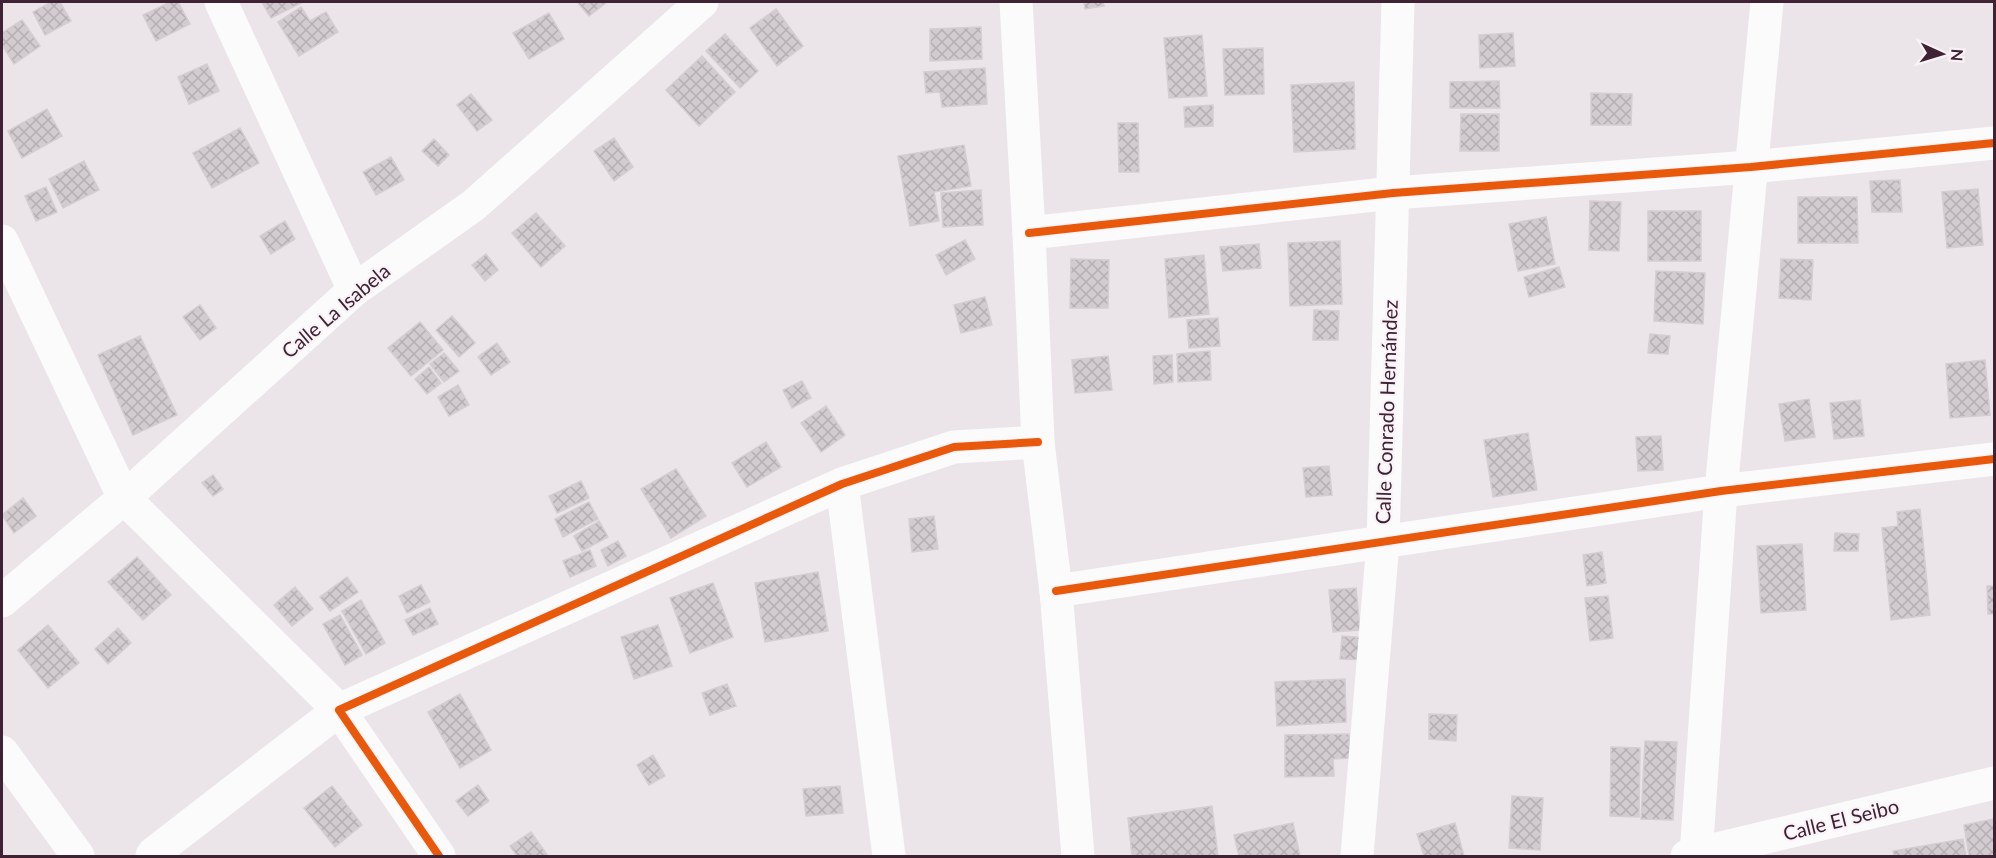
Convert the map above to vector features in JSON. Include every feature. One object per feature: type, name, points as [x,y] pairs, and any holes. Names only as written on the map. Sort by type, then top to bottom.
[{"type":"street","points":[[221,2],[354,290]]},
{"type":"street","name":"Calle La Isabela","points":[[2,601],[124,498],[354,290],[474,205],[702,2]]},
{"type":"street","points":[[1016,2],[1038,442],[1056,591],[1078,856]]},
{"type":"street","name":"Calle Conrado Hernández","points":[[1357,856],[1383,542],[1398,2]]},
{"type":"street","points":[[1693,856],[1721,491],[1767,2]]},
{"type":"street","points":[[1029,233],[1393,194],[1751,167],[1995,143]]},
{"type":"street","points":[[2,241],[124,498],[339,710],[439,856]]},
{"type":"street","points":[[152,856],[339,710],[842,484],[954,447],[1038,442]]},
{"type":"street","points":[[1056,591],[1721,491],[1995,459]]},
{"type":"street","points":[[842,484],[889,856]]},
{"type":"street","points":[[2,752],[78,856]]},
{"type":"street","name":"Calle El Seibo","points":[[1693,856],[1995,783]]},
{"type":"building","points":[[51,2],[60,2],[71,21],[45,35],[33,12]]},
{"type":"building","points":[[170,2],[178,2],[190,24],[156,41],[143,15]]},
{"type":"building","points":[[262,2],[303,2],[271,18]]},
{"type":"building","points":[[577,2],[607,2],[589,16]]},
{"type":"building","points":[[1084,2],[1103,2],[1104,6],[1085,9]]},
{"type":"building","points":[[301,7],[310,21],[326,12],[338,32],[299,56],[278,22]]},
{"type":"building","points":[[776,9],[803,46],[777,66],[750,28]]},
{"type":"building","points":[[549,13],[564,39],[529,59],[513,33]]},
{"type":"building","points":[[22,20],[40,46],[14,64],[2,45],[2,33]]},
{"type":"building","points":[[981,27],[982,59],[930,61],[930,29]]},
{"type":"building","points":[[1513,33],[1515,66],[1480,68],[1479,35]]},
{"type":"building","points":[[725,34],[758,71],[740,88],[706,51]]},
{"type":"building","points":[[1202,35],[1207,96],[1169,98],[1164,38]]},
{"type":"building","points":[[1263,48],[1264,94],[1225,95],[1223,49]]},
{"type":"building","points":[[702,56],[735,92],[699,126],[666,90]]},
{"type":"building","points":[[207,64],[219,91],[189,104],[178,77]]},
{"type":"building","points":[[985,68],[987,104],[942,107],[940,92],[926,93],[924,72]]},
{"type":"building","points":[[1499,81],[1500,108],[1450,108],[1450,82]]},
{"type":"building","points":[[1354,82],[1355,149],[1294,152],[1291,85]]},
{"type":"building","points":[[1591,93],[1632,94],[1631,125],[1591,125]]},
{"type":"building","points":[[471,94],[492,120],[477,131],[457,105]]},
{"type":"building","points":[[1213,105],[1213,126],[1185,127],[1184,107]]},
{"type":"building","points":[[47,109],[62,136],[22,158],[8,131]]},
{"type":"building","points":[[1461,114],[1499,114],[1499,151],[1460,151]]},
{"type":"building","points":[[1118,123],[1138,123],[1139,172],[1119,172]]},
{"type":"building","points":[[240,128],[259,163],[212,188],[193,153]]},
{"type":"building","points":[[614,138],[633,167],[614,181],[594,151]]},
{"type":"building","points":[[434,139],[449,155],[438,166],[422,151]]},
{"type":"building","points":[[964,145],[971,186],[934,192],[939,221],[910,226],[898,156]]},
{"type":"building","points":[[391,157],[404,180],[376,195],[363,172]]},
{"type":"building","points":[[84,161],[99,190],[63,208],[49,179]]},
{"type":"building","points":[[1900,180],[1902,212],[1872,212],[1870,181]]},
{"type":"building","points":[[46,187],[57,212],[36,221],[25,196]]},
{"type":"building","points":[[1978,189],[1983,245],[1947,248],[1942,192]]},
{"type":"building","points":[[981,190],[983,225],[943,227],[941,193]]},
{"type":"building","points":[[1798,197],[1857,197],[1858,243],[1798,243]]},
{"type":"building","points":[[1590,201],[1621,202],[1619,251],[1589,250]]},
{"type":"building","points":[[1648,211],[1701,211],[1701,261],[1648,261]]},
{"type":"building","points":[[536,213],[565,246],[541,267],[512,233]]},
{"type":"building","points":[[1546,217],[1555,264],[1518,271],[1509,224]]},
{"type":"building","points":[[285,221],[295,239],[271,254],[260,236]]},
{"type":"building","points":[[965,240],[975,259],[946,275],[936,255]]},
{"type":"building","points":[[1340,241],[1342,304],[1290,306],[1288,243]]},
{"type":"building","points":[[1259,244],[1261,268],[1223,271],[1220,247]]},
{"type":"building","points":[[486,254],[498,270],[485,281],[472,265]]},
{"type":"building","points":[[1204,255],[1209,314],[1169,318],[1165,259]]},
{"type":"building","points":[[1071,259],[1109,260],[1108,308],[1070,308]]},
{"type":"building","points":[[1781,259],[1813,260],[1811,300],[1779,298]]},
{"type":"building","points":[[1559,267],[1565,287],[1529,297],[1524,277]]},
{"type":"building","points":[[1656,271],[1705,273],[1703,324],[1654,321]]},
{"type":"building","points":[[985,297],[992,325],[961,333],[954,305]]},
{"type":"building","points":[[200,305],[216,328],[200,340],[183,317]]},
{"type":"building","points":[[1314,310],[1339,311],[1338,340],[1313,340]]},
{"type":"building","points":[[452,316],[475,343],[459,357],[436,330]]},
{"type":"building","points":[[1218,318],[1220,346],[1189,348],[1187,320]]},
{"type":"building","points":[[420,322],[443,350],[411,376],[388,348]]},
{"type":"building","points":[[1650,334],[1670,336],[1668,354],[1648,353]]},
{"type":"building","points":[[140,336],[177,415],[133,435],[98,355]]},
{"type":"building","points":[[497,343],[510,362],[491,375],[478,357]]},
{"type":"building","points":[[1210,351],[1211,380],[1178,382],[1177,354]]},
{"type":"building","points":[[444,353],[459,371],[444,382],[430,364]]},
{"type":"building","points":[[1172,355],[1173,382],[1154,384],[1153,356]]},
{"type":"building","points":[[1108,356],[1112,390],[1075,393],[1072,360]]},
{"type":"building","points":[[1985,360],[1990,415],[1950,418],[1946,364]]},
{"type":"building","points":[[429,367],[441,383],[427,394],[415,379]]},
{"type":"building","points":[[802,381],[811,398],[792,408],[783,390]]},
{"type":"building","points":[[458,385],[469,405],[449,416],[438,397]]},
{"type":"building","points":[[1809,399],[1815,437],[1785,441],[1779,404]]},
{"type":"building","points":[[1860,400],[1864,436],[1834,439],[1830,403]]},
{"type":"building","points":[[826,406],[845,435],[821,452],[801,423]]},
{"type":"building","points":[[1528,433],[1537,490],[1493,497],[1484,440]]},
{"type":"building","points":[[1661,436],[1663,470],[1638,471],[1636,437]]},
{"type":"building","points":[[766,442],[781,467],[747,487],[732,463]]},
{"type":"building","points":[[1329,466],[1332,495],[1306,497],[1303,468]]},
{"type":"building","points":[[676,469],[706,516],[671,538],[641,489]]},
{"type":"building","points":[[213,475],[223,489],[213,496],[202,483]]},
{"type":"building","points":[[581,481],[589,498],[557,513],[549,496]]},
{"type":"building","points":[[23,498],[36,516],[14,533],[2,515]]},
{"type":"building","points":[[589,502],[598,519],[563,537],[555,519]]},
{"type":"building","points":[[1920,509],[1930,615],[1891,620],[1882,528],[1898,526],[1897,512]]},
{"type":"building","points":[[934,516],[938,549],[912,552],[909,519]]},
{"type":"building","points":[[599,521],[608,537],[582,551],[574,536]]},
{"type":"building","points":[[1835,533],[1859,534],[1858,551],[1834,551]]},
{"type":"building","points":[[618,541],[626,556],[608,566],[601,550]]},
{"type":"building","points":[[1802,544],[1806,610],[1761,613],[1757,546]]},
{"type":"building","points":[[590,550],[596,566],[570,577],[563,561]]},
{"type":"building","points":[[1602,552],[1606,583],[1587,586],[1583,555]]},
{"type":"building","points":[[137,557],[171,595],[143,620],[108,582]]},
{"type":"building","points":[[818,572],[828,631],[765,642],[755,583]]},
{"type":"building","points":[[347,577],[358,592],[330,611],[320,597]]},
{"type":"building","points":[[713,583],[733,637],[690,653],[670,598]]},
{"type":"building","points":[[421,585],[430,602],[407,613],[399,596]]},
{"type":"building","points":[[1987,586],[1994,586],[1994,614],[1988,614]]},
{"type":"building","points":[[295,587],[313,609],[292,626],[274,605]]},
{"type":"building","points":[[1356,588],[1360,630],[1333,632],[1329,590]]},
{"type":"building","points":[[1608,596],[1613,638],[1590,641],[1585,598]]},
{"type":"building","points":[[361,600],[385,643],[366,654],[342,611]]},
{"type":"building","points":[[430,608],[438,624],[413,635],[405,620]]},
{"type":"building","points":[[340,615],[362,655],[345,665],[323,624]]},
{"type":"building","points":[[48,625],[79,663],[48,688],[18,650]]},
{"type":"building","points":[[658,625],[672,666],[634,679],[621,637]]},
{"type":"building","points":[[118,628],[131,643],[108,664],[95,649]]},
{"type":"building","points":[[1342,636],[1369,638],[1368,660],[1340,659]]},
{"type":"building","points":[[1345,679],[1346,722],[1277,726],[1275,682]]},
{"type":"building","points":[[727,684],[736,706],[710,715],[702,693]]},
{"type":"building","points":[[460,694],[491,750],[460,768],[428,712]]},
{"type":"building","points":[[1429,714],[1457,715],[1456,741],[1429,739]]},
{"type":"building","points":[[1349,734],[1350,758],[1333,759],[1334,776],[1285,777],[1285,735]]},
{"type":"building","points":[[1645,741],[1677,742],[1673,820],[1641,819]]},
{"type":"building","points":[[1611,747],[1640,748],[1639,817],[1610,816]]},
{"type":"building","points":[[653,755],[665,776],[649,785],[637,765]]},
{"type":"building","points":[[478,785],[489,801],[468,816],[456,801]]},
{"type":"building","points":[[332,786],[362,825],[335,847],[304,808]]},
{"type":"building","points":[[840,786],[843,813],[806,816],[803,789]]},
{"type":"building","points":[[1512,796],[1543,798],[1540,850],[1509,848]]},
{"type":"building","points":[[1212,806],[1218,856],[1132,856],[1128,818]]},
{"type":"building","points":[[1994,819],[1994,856],[1969,856],[1964,825]]},
{"type":"building","points":[[1293,823],[1300,856],[1239,856],[1234,835]]},
{"type":"building","points":[[1455,823],[1464,856],[1424,856],[1417,834]]},
{"type":"building","points":[[531,832],[548,856],[517,856],[510,846]]},
{"type":"building","points":[[1963,839],[1966,856],[1894,856],[1893,851]]},
{"type":"cycle path","points":[[1029,233],[1393,193],[1751,167],[1994,143]]},
{"type":"cycle path","points":[[439,856],[339,710],[842,484],[954,447],[1038,442]]},
{"type":"cycle path","points":[[1056,591],[1721,491],[1994,459]]}]
